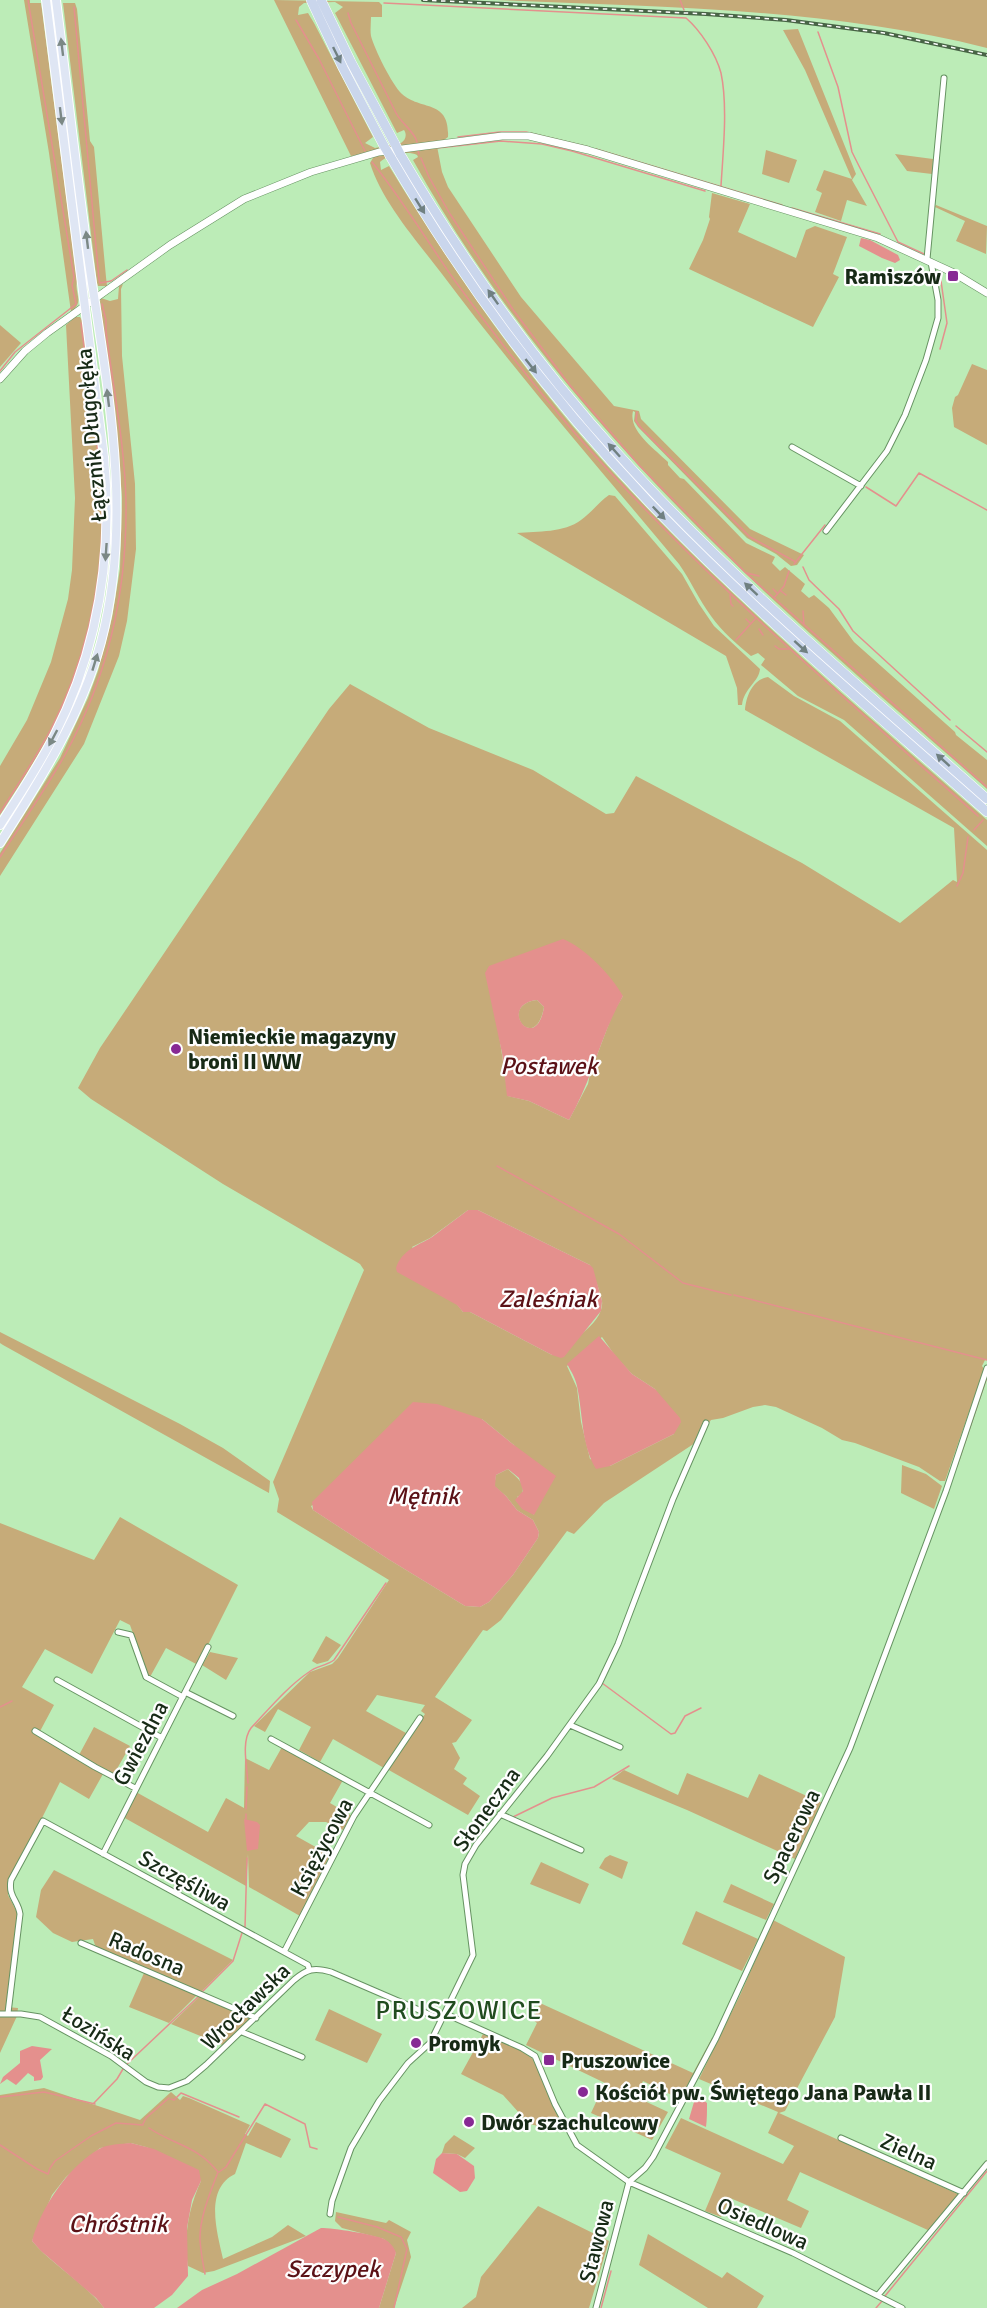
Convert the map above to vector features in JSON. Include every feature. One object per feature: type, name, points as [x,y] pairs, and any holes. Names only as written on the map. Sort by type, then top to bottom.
[{"type":"highway","points":[[316,1],[356,71],[395,155],[440,237],[501,326],[551,391],[613,463],[673,527],[733,585],[987,812]]},
{"type":"highway","points":[[395,155],[508,319],[559,386],[618,455],[747,585],[987,799]]},
{"type":"main road","name":"Łącznik Długołęka","points":[[0,825],[46,751],[69,704],[88,651],[102,590],[108,534],[107,491],[46,0]]},
{"type":"main road","name":"Łącznik Długołęka","points":[[0,843],[45,771],[74,716],[95,663],[109,604],[116,548],[117,492],[108,394],[56,0]]},
{"type":"street","points":[[825,531],[861,486],[897,433],[926,360],[938,309],[929,261],[944,78]]},
{"type":"street","points":[[0,379],[35,342],[94,298],[221,212],[264,189],[311,172],[379,153],[502,136],[529,136],[588,150],[878,238],[966,279],[987,293]]},
{"type":"street","points":[[792,447],[861,486]]},
{"type":"street","name":"Spacerowa","points":[[629,2182],[645,2168],[653,2157],[698,2075],[819,1819],[878,1678],[948,1485],[987,1368]]},
{"type":"street","name":"Słoneczna","points":[[330,2214],[332,2201],[351,2148],[379,2101],[408,2063],[430,2043],[473,1955],[464,1869],[476,1845],[570,1725],[599,1684],[618,1644],[706,1423]]},
{"type":"street","points":[[118,1632],[131,1635],[146,1677],[233,1716]]},
{"type":"street","name":"Gwiezdna","points":[[103,1854],[208,1647]]},
{"type":"street","points":[[57,1680],[162,1738]]},
{"type":"street","points":[[420,1718],[369,1792],[429,1826]]},
{"type":"street","points":[[570,1725],[620,1747]]},
{"type":"street","points":[[35,1731],[135,1788]]},
{"type":"street","name":"Księżycowa","points":[[271,1740],[369,1792],[338,1844],[284,1952]]},
{"type":"street","points":[[500,1815],[580,1850]]},
{"type":"street","name":"Szczęśliwa","points":[[8,2013],[20,1914],[12,1897],[11,1880],[43,1821],[308,1965],[309,1969]]},
{"type":"street","name":"Radosna","points":[[81,1943],[256,2019]]},
{"type":"street","name":"Wrocławska","points":[[177,2086],[187,2082],[256,2019],[294,1980],[309,1969],[316,1968],[331,1972],[440,2019]]},
{"type":"street","name":"Łozińska","points":[[0,2014],[40,2017],[111,2056],[146,2082],[162,2088],[177,2086]]},
{"type":"street","name":"Osiedlowa","points":[[446,2014],[527,2050],[535,2056],[555,2104],[577,2145],[629,2182],[793,2253],[902,2308]]},
{"type":"street","points":[[242,2032],[302,2057]]},
{"type":"street","name":"Zielna","points":[[841,2138],[964,2193]]},
{"type":"street","points":[[880,2296],[987,2164]]},
{"type":"street","name":"Stawowa","points":[[596,2308],[629,2182]]},
{"type":"shaded area","points":[[24,0],[30,0],[30,3],[41,3],[77,281],[78,301],[71,312],[49,153]]},
{"type":"shaded area","points":[[274,0],[379,2],[382,5],[382,17],[371,17],[371,36],[379,57],[402,94],[417,103],[439,111],[447,125],[448,137],[444,140],[351,156]],"holes":[[[335,2],[343,7],[335,13],[397,133],[404,130],[406,135],[401,143],[375,148],[365,143],[373,137],[314,23],[308,13],[298,15],[299,7],[304,3]]]},
{"type":"shaded area","points":[[497,0],[987,0],[987,48],[927,35],[805,17],[682,8]]},
{"type":"shaded area","points":[[63,3],[75,3],[77,9],[90,141],[94,147],[107,286],[98,286],[97,283]]},
{"type":"shaded area","points":[[798,29],[856,174],[852,180],[867,206],[847,200],[841,221],[815,212],[822,193],[816,190],[824,170],[852,179],[805,70],[783,30]]},
{"type":"shaded area","points":[[437,146],[442,172],[448,187],[521,297],[614,406],[639,411],[641,419],[750,529],[804,555],[797,565],[791,566],[776,554],[747,538],[638,427],[634,421],[635,412],[633,411],[633,418],[635,426],[638,432],[668,462],[680,478],[684,479],[746,543],[775,557],[772,563],[780,571],[785,567],[805,584],[801,591],[809,598],[814,595],[829,608],[854,642],[956,735],[987,760],[987,789],[786,611],[677,506],[593,414],[514,317],[444,214],[413,160],[418,157],[417,155],[403,153],[383,159],[380,162],[381,170],[389,166],[493,324],[551,400],[613,472],[748,608],[987,820],[987,846],[844,720],[798,696],[761,665],[765,659],[758,653],[751,656],[725,633],[707,610],[679,564],[499,348],[391,207],[370,163],[374,156]]},
{"type":"shaded area","points":[[766,150],[797,160],[789,183],[762,174]]},
{"type":"shaded area","points":[[895,154],[933,159],[932,174],[907,171]]},
{"type":"shaded area","points":[[712,193],[750,204],[738,232],[796,258],[806,230],[815,226],[847,237],[833,274],[839,277],[813,327],[689,269],[710,219]]},
{"type":"shaded area","points":[[936,205],[987,226],[986,254],[956,241],[965,221],[935,207]]},
{"type":"shaded area","points":[[123,284],[121,289],[122,356],[135,484],[136,549],[127,621],[119,656],[84,744],[0,876],[0,853],[60,758],[88,698],[98,671],[112,618],[120,569],[122,498],[100,301],[101,298],[110,301],[118,299],[119,286]]},
{"type":"shaded area","points":[[75,317],[80,317],[83,322],[101,465],[104,539],[98,590],[79,665],[60,713],[40,752],[0,815],[0,766],[27,720],[51,662],[68,599],[72,570],[75,498],[66,325]]},
{"type":"shaded area","points":[[0,325],[21,343],[0,367]]},
{"type":"shaded area","points":[[972,364],[987,370],[987,445],[954,427],[952,408],[955,397]]},
{"type":"shaded area","points":[[609,495],[615,496],[682,574],[714,626],[760,669],[742,705],[738,705],[737,688],[726,656],[517,533],[551,531],[567,527],[585,517]]},
{"type":"shaded area","points":[[768,677],[794,696],[840,721],[987,850],[987,1360],[982,1366],[984,1369],[945,1481],[940,1481],[919,1467],[842,1440],[776,1407],[765,1405],[711,1420],[695,1443],[604,1503],[574,1534],[567,1531],[501,1620],[487,1631],[483,1630],[435,1697],[472,1720],[456,1742],[452,1743],[460,1758],[454,1769],[467,1778],[463,1784],[480,1796],[468,1815],[387,1769],[425,1714],[421,1711],[425,1705],[377,1695],[366,1711],[406,1733],[384,1768],[333,1739],[320,1762],[299,1750],[311,1727],[278,1709],[265,1732],[254,1726],[310,1672],[332,1664],[338,1658],[389,1580],[277,1512],[279,1499],[273,1482],[364,1270],[360,1264],[223,1184],[91,1099],[78,1088],[100,1048],[329,709],[350,684],[429,728],[533,770],[606,814],[614,813],[636,776],[802,863],[900,923],[953,880],[957,882],[954,828],[745,710],[751,689],[763,678]],"holes":[[[489,966],[623,996],[613,1013],[588,1084],[569,1120],[529,1101],[508,1096]],[[468,1210],[478,1210],[590,1265],[602,1301],[598,1317],[584,1332],[552,1355],[470,1312],[463,1312],[412,1247],[430,1238]],[[602,1337],[632,1374],[655,1389],[674,1434],[610,1466],[590,1459],[581,1422],[577,1388],[567,1366]],[[482,1419],[514,1445],[534,1515],[517,1497],[522,1494],[522,1486],[508,1469],[496,1475],[494,1486],[517,1510],[533,1520],[539,1532],[538,1538],[513,1575],[489,1602],[480,1607],[465,1606],[388,1559],[313,1510],[311,1506]]]},
{"type":"shaded area","points":[[537,1000],[544,1007],[539,1021],[533,1027],[527,1028],[519,1017],[520,1010],[525,1004]]},
{"type":"shaded area","points":[[0,1332],[223,1448],[270,1481],[269,1493],[3,1345],[0,1343]]},
{"type":"shaded area","points":[[902,1465],[926,1474],[942,1486],[934,1509],[901,1493]]},
{"type":"shaded area","points":[[120,1517],[238,1585],[198,1665],[166,1648],[150,1677],[148,1676],[130,1625],[120,1620],[92,1674],[45,1649],[22,1687],[54,1705],[38,1735],[103,1774],[89,1799],[60,1782],[8,1886],[8,1895],[18,1914],[7,2007],[18,2008],[17,2016],[0,2053],[0,1523],[94,1560]]},
{"type":"shaded area","points":[[326,1636],[341,1645],[328,1661],[317,1664],[312,1661]]},
{"type":"shaded area","points":[[210,1652],[238,1658],[226,1680],[202,1665]]},
{"type":"shaded area","points":[[94,1727],[130,1746],[114,1774],[79,1755]]},
{"type":"shaded area","points":[[282,1747],[343,1780],[330,1803],[352,1816],[343,1830],[326,1822],[309,1822],[296,1836],[330,1855],[300,1916],[249,1887],[248,1854],[246,1886],[123,1817],[136,1792],[208,1832],[226,1798],[244,1808],[245,1758],[269,1770]]},
{"type":"shaded area","points":[[624,1770],[678,1795],[687,1773],[748,1798],[759,1774],[822,1803],[795,1859],[612,1779]]},
{"type":"shaded area","points":[[610,1855],[628,1862],[622,1879],[599,1868],[605,1858]]},
{"type":"shaded area","points":[[541,1862],[589,1884],[580,1904],[530,1884]]},
{"type":"shaded area","points":[[54,1870],[233,1960],[200,1993],[104,1952],[95,1945],[93,1939],[72,1942],[53,1933],[36,1917],[41,1890]]},
{"type":"shaded area","points":[[731,1884],[774,1904],[766,1920],[723,1902]]},
{"type":"shaded area","points":[[696,1911],[758,1939],[742,1971],[682,1944]]},
{"type":"shaded area","points":[[773,1920],[845,1957],[835,2017],[785,2111],[779,2113],[960,2195],[930,2231],[800,2172],[787,2200],[809,2211],[801,2228],[730,2198],[721,2217],[705,2211],[721,2173],[665,2148],[681,2118],[783,2164],[794,2146],[768,2133],[778,2112],[699,2079]]},
{"type":"shaded area","points":[[144,1973],[197,1995],[169,2023],[129,2007]]},
{"type":"shaded area","points":[[200,1996],[252,2019],[225,2046],[171,2024]]},
{"type":"shaded area","points":[[540,2003],[693,2073],[712,2038],[714,2039],[682,2100],[643,2081],[636,2097],[668,2112],[652,2140],[591,2113],[605,2083],[526,2045],[537,2023],[533,2020]]},
{"type":"shaded area","points":[[329,2009],[382,2034],[367,2063],[315,2040]]},
{"type":"shaded area","points":[[483,2034],[514,2045],[533,2059],[567,2132],[529,2124],[503,2095],[461,2074]]},
{"type":"shaded area","points":[[44,2088],[140,2120],[171,2092],[180,2100],[183,2096],[189,2098],[250,2125],[245,2134],[248,2136],[256,2122],[291,2139],[281,2158],[246,2143],[235,2174],[225,2181],[219,2190],[216,2200],[216,2224],[223,2259],[272,2237],[288,2225],[306,2236],[214,2271],[203,2273],[188,2266],[186,2244],[190,2212],[201,2181],[161,2154],[146,2147],[131,2143],[100,2148],[66,2177],[52,2195],[32,2241],[104,2308],[0,2308],[0,2095]]},
{"type":"shaded area","points":[[454,2135],[475,2148],[465,2158],[457,2154],[442,2153],[445,2144]]},
{"type":"shaded area","points":[[538,2206],[609,2241],[589,2308],[462,2308],[476,2297],[481,2277]]},
{"type":"shaded area","points":[[336,2212],[386,2223],[389,2220],[411,2232],[407,2240],[411,2257],[394,2308],[379,2308],[396,2253],[384,2239],[342,2228],[335,2221]]},
{"type":"shaded area","points":[[648,2234],[722,2278],[727,2272],[764,2296],[757,2308],[708,2308],[639,2265]]},
{"type":"water","points":[[861,238],[870,240],[898,255],[900,260],[895,263],[859,246]]},
{"type":"water","name":"Postawek","points":[[563,939],[580,948],[597,963],[623,996],[569,1120],[529,1101],[507,1096],[502,1053],[485,973],[489,966]],"holes":[[[537,1000],[544,1007],[540,1021],[534,1027],[527,1028],[522,1024],[519,1017],[520,1010],[525,1004]]]},
{"type":"water","name":"Zaleśniak","points":[[468,1210],[478,1210],[593,1268],[602,1301],[601,1311],[564,1357],[552,1355],[470,1312],[463,1312],[457,1305],[397,1272],[396,1268],[406,1253]]},
{"type":"water","points":[[599,1336],[632,1374],[655,1389],[681,1422],[674,1434],[610,1466],[596,1469],[585,1439],[576,1383],[567,1364]]},
{"type":"water","name":"Mętnik","points":[[413,1402],[437,1404],[482,1419],[556,1476],[534,1515],[522,1509],[515,1500],[523,1491],[519,1478],[508,1469],[496,1475],[495,1486],[517,1510],[533,1520],[539,1532],[538,1538],[513,1575],[489,1602],[480,1607],[465,1606],[313,1510],[312,1502]]},
{"type":"water","points":[[244,1819],[260,1825],[258,1849],[247,1851]]},
{"type":"water","points":[[32,2046],[52,2049],[40,2060],[43,2077],[41,2080],[34,2081],[34,2077],[28,2073],[16,2085],[7,2079],[0,2084],[3,2077],[20,2063],[20,2051]]},
{"type":"water","points":[[702,2099],[707,2103],[706,2127],[689,2119],[694,2102]]},
{"type":"water","name":"Chróstnik","points":[[131,2143],[154,2149],[199,2170],[201,2181],[192,2200],[187,2228],[188,2276],[172,2295],[154,2308],[104,2308],[96,2298],[32,2241],[49,2201],[77,2166],[103,2147]]},
{"type":"water","points":[[442,2153],[457,2154],[474,2166],[475,2178],[467,2191],[460,2192],[433,2173],[436,2159]]},
{"type":"water","name":"Szczypek","points":[[321,2228],[379,2237],[393,2247],[396,2253],[379,2308],[177,2308],[202,2290],[237,2274]]},
{"type":"waterway","points":[[0,371],[15,352],[76,304],[72,285],[74,277],[28,0]]},
{"type":"waterway","points":[[680,0],[684,10]]},
{"type":"waterway","points":[[384,3],[686,18],[707,43],[721,73],[725,114],[721,186]]},
{"type":"waterway","points":[[74,7],[100,283],[111,281],[127,270]]},
{"type":"waterway","points":[[348,13],[396,113],[417,142]]},
{"type":"waterway","points":[[296,20],[319,59],[365,151]]},
{"type":"waterway","points":[[818,32],[838,87],[852,152],[898,242],[924,254]]},
{"type":"waterway","points":[[458,137],[500,132],[526,132],[589,147]]},
{"type":"waterway","points":[[438,148],[501,141],[542,144],[705,191]]},
{"type":"waterway","points":[[596,149],[782,205]]},
{"type":"waterway","points":[[421,158],[450,214],[514,311],[569,384],[640,466],[746,573],[987,787]]},
{"type":"waterway","points":[[372,162],[455,281],[527,376],[620,483],[668,533],[769,630],[978,816]]},
{"type":"waterway","points":[[792,208],[880,234]]},
{"type":"waterway","points":[[940,349],[947,323],[941,281]]},
{"type":"waterway","points":[[0,857],[50,780],[81,724],[104,663],[119,600],[125,536],[125,481],[106,320],[102,304]]},
{"type":"waterway","points":[[0,813],[40,749],[63,703],[81,654],[94,602],[101,550],[101,499],[81,323]]},
{"type":"waterway","points":[[637,412],[636,421],[641,428],[750,537],[796,562]]},
{"type":"waterway","points":[[866,487],[896,506],[919,473],[987,510]]},
{"type":"waterway","points":[[794,564],[825,525]]},
{"type":"waterway","points":[[803,567],[809,580],[839,609],[853,631],[950,720]]},
{"type":"waterway","points":[[774,598],[784,586],[789,571]]},
{"type":"waterway","points":[[747,573],[759,576]]},
{"type":"waterway","points":[[773,589],[777,593]]},
{"type":"waterway","points":[[781,591],[786,595]]},
{"type":"waterway","points":[[730,595],[733,606]]},
{"type":"waterway","points":[[803,611],[804,625]]},
{"type":"waterway","points":[[736,640],[756,618]]},
{"type":"waterway","points":[[746,619],[750,623]]},
{"type":"waterway","points":[[759,629],[763,635]]},
{"type":"waterway","points":[[775,646],[779,649],[789,649]]},
{"type":"waterway","points":[[956,726],[987,752]]},
{"type":"waterway","points":[[974,830],[983,820]]},
{"type":"waterway","points":[[957,886],[963,873],[968,837]]},
{"type":"waterway","points":[[497,1166],[619,1234],[683,1283],[731,1295]]},
{"type":"waterway","points":[[734,1295],[987,1360]]},
{"type":"waterway","points":[[957,1466],[987,1377]]},
{"type":"waterway","points":[[248,1783],[245,1747],[251,1728],[293,1684],[312,1670],[334,1660],[386,1583]]},
{"type":"waterway","points":[[602,1683],[671,1734],[675,1733],[685,1716],[701,1708]]},
{"type":"waterway","points":[[0,1707],[12,1701]]},
{"type":"waterway","points":[[513,1817],[552,1798],[594,1787],[629,1766]]},
{"type":"waterway","points":[[246,1809],[247,1787]]},
{"type":"waterway","points":[[246,1814],[246,1819]]},
{"type":"waterway","points":[[245,1927],[247,1858]]},
{"type":"waterway","points":[[202,1992],[233,1961],[242,1933]]},
{"type":"waterway","points":[[127,2064],[199,1996]]},
{"type":"waterway","points":[[94,2103],[117,2079],[123,2069]]},
{"type":"waterway","points":[[0,2097],[44,2092],[95,2104]]},
{"type":"waterway","points":[[171,2099],[174,2100],[181,2093],[239,2117]]},
{"type":"waterway","points":[[143,2124],[146,2118],[169,2098]]},
{"type":"waterway","points":[[219,2172],[226,2167],[265,2104],[305,2124],[310,2147],[317,2149]]},
{"type":"waterway","points":[[0,2145],[48,2174],[55,2161],[91,2136],[116,2123],[143,2125]]},
{"type":"waterway","points":[[149,2128],[194,2151],[218,2172],[201,2224],[200,2241],[205,2274]]},
{"type":"waterway","points":[[885,2296],[987,2171]]},
{"type":"waterway","points":[[338,2217],[377,2227],[401,2237],[407,2249],[394,2308]]},
{"type":"waterway","points":[[601,2308],[611,2271]]},
{"type":"waterway","points":[[876,2308],[882,2301]]},
{"type":"railway","points":[[423,0],[786,20],[884,33],[987,55]]},
{"type":"place","name":"Ramiszów","points":[[953,276]]},
{"type":"place","name":"Niemieckie magazyny broni II WW","points":[[176,1049]]},
{"type":"place","name":"Promyk","points":[[416,2043]]},
{"type":"place","name":"Pruszowice","points":[[549,2060]]},
{"type":"place","name":"Kościół pw. Świętego Jana Pawła II","points":[[583,2092]]},
{"type":"place","name":"Dwór szachulcowy","points":[[469,2122]]},
{"type":"district","name":"PRUSZOWICE","points":[[459,2010]]}]
